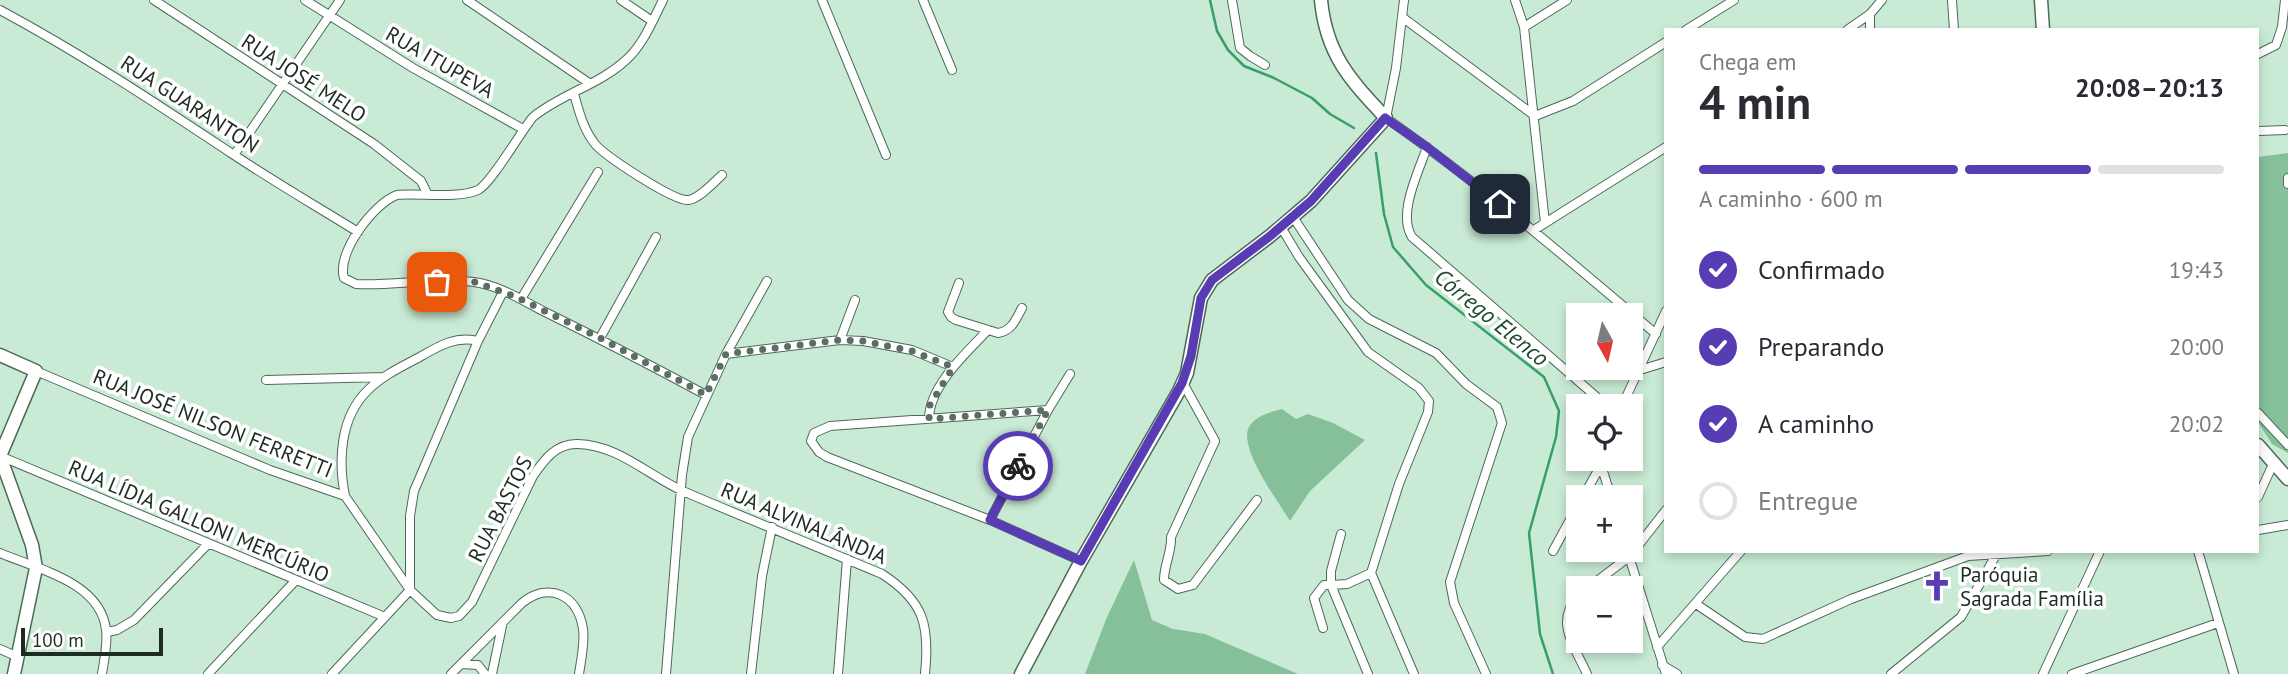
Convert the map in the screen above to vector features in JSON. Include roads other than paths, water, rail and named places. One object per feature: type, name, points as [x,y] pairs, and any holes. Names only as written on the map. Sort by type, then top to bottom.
[{"type":"street","name":"RUA JOSÉ MELO","points":[[154,0],[374,144],[421,181],[427,193]]},
{"type":"street","name":"RUA ITUPEVA","points":[[305,0],[413,68],[523,129]]},
{"type":"street","points":[[234,155],[340,0]]},
{"type":"street","points":[[467,0],[589,83]]},
{"type":"street","points":[[621,0],[652,21]]},
{"type":"street","points":[[663,0],[626,61],[573,94],[543,108],[523,129],[484,186],[460,193],[397,195],[388,198],[358,232],[342,263],[344,278],[350,282],[370,285],[475,282],[503,292],[600,338],[706,395]]},
{"type":"street","points":[[822,0],[886,155]]},
{"type":"street","points":[[923,0],[952,70]]},
{"type":"street","points":[[1232,0],[1240,48],[1265,65]]},
{"type":"street","points":[[1321,0],[1326,34],[1340,65],[1385,118],[1534,230],[1656,334]]},
{"type":"street","points":[[1021,674],[1081,561],[1182,383],[1191,356],[1201,298],[1212,280],[1311,201],[1385,118],[1396,68],[1404,0]]},
{"type":"street","points":[[1515,0],[1524,27],[1545,223]]},
{"type":"street","points":[[1524,27],[1567,0]]},
{"type":"street","points":[[1689,28],[1734,0]]},
{"type":"street","points":[[1850,28],[1870,14],[1882,0]]},
{"type":"street","points":[[1952,0],[1954,28]]},
{"type":"street","points":[[2259,54],[2276,45],[2282,27],[2285,0]]},
{"type":"street","points":[[2043,28],[2045,1]]},
{"type":"street","name":"RUA GUARANTON","points":[[0,10],[117,76],[234,155],[358,232]]},
{"type":"street","points":[[1870,14],[1870,28]]},
{"type":"street","points":[[1402,17],[1535,116]]},
{"type":"street","points":[[1535,116],[1573,101],[1664,43]]},
{"type":"street","points":[[573,94],[587,132],[597,146],[652,185],[677,198],[688,200],[722,175]]},
{"type":"street","points":[[2259,131],[2285,130]]},
{"type":"street","points":[[1427,147],[1405,220],[1406,229],[1528,340],[1594,394]]},
{"type":"street","points":[[1534,230],[1664,148]]},
{"type":"street","points":[[521,299],[598,172]]},
{"type":"street","points":[[1293,217],[1348,300],[1369,319],[1436,353],[1466,384],[1500,411],[1502,423],[1450,582],[1454,603],[1486,674]]},
{"type":"street","points":[[1281,227],[1299,257],[1368,352],[1419,388],[1429,401],[1428,412],[1399,484],[1371,573],[1413,674]]},
{"type":"street","points":[[600,338],[656,237]]},
{"type":"street","points":[[666,674],[688,437],[726,354],[767,281]]},
{"type":"street","points":[[959,283],[949,308],[949,315],[956,320],[998,333],[1007,331],[1022,308]]},
{"type":"street","points":[[332,674],[410,590],[410,516],[414,491],[478,341],[503,292]]},
{"type":"street","points":[[840,340],[855,300]]},
{"type":"street","points":[[1643,363],[1664,316]]},
{"type":"street","points":[[929,419],[930,405],[953,367],[988,330]]},
{"type":"street","points":[[345,496],[341,475],[341,448],[345,430],[357,404],[367,391],[384,377],[432,350],[466,338],[478,341]]},
{"type":"street","points":[[726,354],[840,340],[885,344],[953,367]]},
{"type":"street","name":"RUA JOSÉ NILSON FERRETTI","points":[[0,355],[270,470],[345,496],[410,590]]},
{"type":"street","points":[[1643,369],[1664,363]]},
{"type":"street","points":[[14,674],[36,568],[32,545],[0,456],[36,371]]},
{"type":"street","points":[[990,520],[1070,374]]},
{"type":"street","points":[[266,380],[384,377]]},
{"type":"street","points":[[1182,383],[1215,440],[1171,537],[1164,580],[1178,589],[1193,585],[1257,500]]},
{"type":"street","points":[[1048,410],[830,426],[817,431],[811,437],[811,444],[827,457],[990,520],[1081,561]]},
{"type":"street","points":[[2259,414],[2288,445]]},
{"type":"street","name":"RUA BASTOS","points":[[410,590],[438,615],[451,618],[465,611],[472,602],[533,476],[546,457],[559,448],[575,443],[600,448],[631,461],[681,490]]},
{"type":"street","points":[[2259,446],[2288,479]]},
{"type":"street","name":"RUA LÍDIA GALLONI MERCÚRIO","points":[[0,456],[385,617]]},
{"type":"street","points":[[2259,495],[2273,464]]},
{"type":"street","name":"RUA ALVINALÂNDIA","points":[[681,490],[882,574],[901,586],[914,600],[923,618],[927,638],[925,674]]},
{"type":"street","points":[[1643,536],[1664,512]]},
{"type":"street","points":[[2259,530],[2288,525]]},
{"type":"street","points":[[751,674],[762,576],[772,527]]},
{"type":"street","points":[[1553,551],[1566,527]]},
{"type":"street","points":[[1341,534],[1331,571],[1331,584],[1368,674]]},
{"type":"street","points":[[107,632],[117,630],[134,620],[208,544]]},
{"type":"street","points":[[0,553],[70,583],[88,594],[99,606],[107,632],[102,674]]},
{"type":"street","points":[[1657,646],[1739,553]]},
{"type":"street","points":[[1696,604],[1745,637],[1763,639],[1851,599],[1968,554],[2022,553]]},
{"type":"street","points":[[2043,674],[2099,553]]},
{"type":"street","points":[[2200,553],[2234,674]]},
{"type":"street","points":[[1891,674],[1961,617],[1996,555]]},
{"type":"street","points":[[838,674],[847,559]]},
{"type":"street","points":[[1602,576],[1618,562]]},
{"type":"street","points":[[1631,562],[1664,670],[1677,674]]},
{"type":"street","points":[[1324,628],[1314,598],[1324,585],[1346,584],[1371,573]]},
{"type":"street","points":[[208,674],[296,580]]},
{"type":"street","points":[[451,674],[533,594],[557,592],[568,598],[581,620],[583,632],[579,674]]},
{"type":"street","points":[[2073,674],[2218,622]]},
{"type":"street","points":[[492,674],[502,626]]},
{"type":"street","points":[[0,649],[18,657]]},
{"type":"street","points":[[1578,653],[1587,674]]},
{"type":"street","points":[[461,664],[478,665],[485,674]]},
{"type":"waterway","points":[[1210,0],[1217,31],[1228,50],[1244,66],[1312,98],[1330,114],[1354,128]]},
{"type":"waterway","name":"Córrego Elenco","points":[[1376,153],[1384,214],[1393,247],[1426,285],[1544,377],[1559,411],[1556,437],[1529,533],[1540,634],[1553,674]]},
{"type":"place","name":"Paróquia Sagrada Família","points":[[1937,586]]}]
